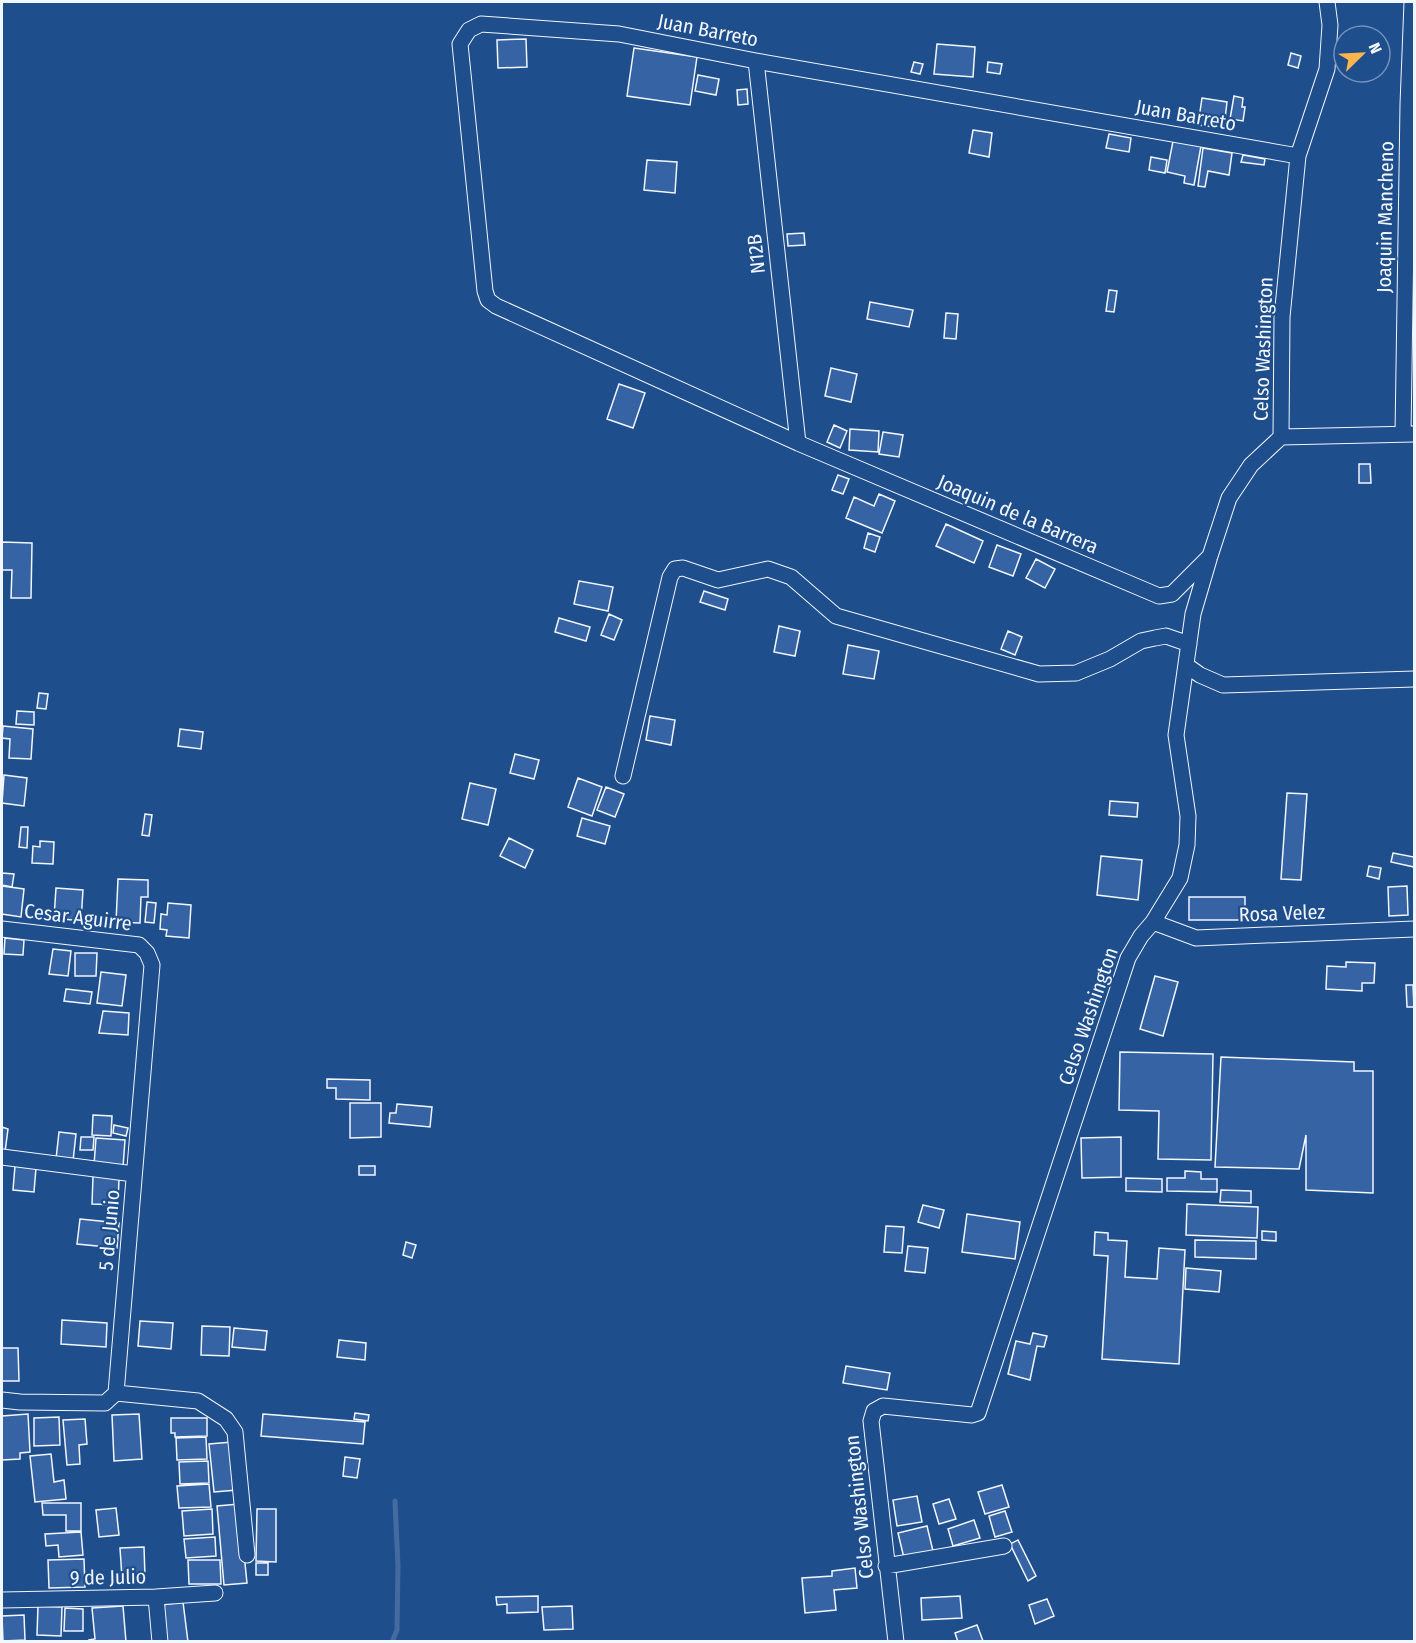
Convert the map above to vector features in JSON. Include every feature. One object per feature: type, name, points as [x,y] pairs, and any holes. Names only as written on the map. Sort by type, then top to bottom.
[{"type":"street","name":"Celso Washington","points":[[896,1641],[871,1420],[874,1411],[883,1406],[972,1415],[978,1413],[1128,958],[1180,878],[1187,845],[1188,816],[1176,735],[1193,614],[1229,498],[1251,465],[1281,437],[1282,317],[1298,156],[1327,69],[1330,25],[1328,2]]},
{"type":"street","name":"Joaquin Mancheno","points":[[1409,434],[1408,116],[1412,2]]},
{"type":"street","name":"Juan Barreto","points":[[798,443],[506,311],[488,300],[485,291],[460,44],[469,30],[481,24],[619,34],[756,61],[1298,156]]},
{"type":"street","name":"N12B","points":[[756,61],[798,443]]},
{"type":"street","points":[[1281,437],[1409,434]]},
{"type":"street","name":"Joaquin de la Barrera","points":[[798,443],[1159,596],[1172,594],[1210,556]]},
{"type":"street","points":[[623,776],[670,577],[675,569],[683,568],[718,580],[768,569],[791,577],[836,616],[1039,674],[1076,673],[1110,659],[1141,641],[1155,638],[1166,636],[1189,644]]},
{"type":"street","points":[[1186,665],[1200,675],[1223,685],[1414,679]]},
{"type":"street","name":"Rosa Velez","points":[[1153,922],[1197,938],[1414,929]]},
{"type":"street","name":"Cesar Aguirre","points":[[2,929],[139,945],[147,953]]},
{"type":"street","name":"5 de Junio","points":[[116,1393],[152,965],[147,953]]},
{"type":"street","points":[[2,1157],[134,1174]]},
{"type":"street","points":[[2,1400],[105,1403],[116,1393],[198,1401],[226,1419],[235,1432],[247,1555]]},
{"type":"street","points":[[886,1566],[1004,1546]]},
{"type":"street","name":"9 de Julio","points":[[2,1600],[156,1597],[216,1593]]},
{"type":"street","points":[[156,1597],[160,1641]]},
{"type":"building","points":[[526,39],[527,67],[498,68],[497,40]]},
{"type":"building","points":[[937,44],[975,47],[973,77],[934,74]]},
{"type":"building","points":[[634,48],[697,57],[690,105],[627,96]]},
{"type":"building","points":[[1291,53],[1301,56],[1298,68],[1288,65]]},
{"type":"building","points":[[914,62],[923,64],[920,74],[911,72]]},
{"type":"building","points":[[988,62],[1002,64],[1000,74],[987,72]]},
{"type":"building","points":[[698,75],[719,79],[716,95],[695,91]]},
{"type":"building","points":[[747,89],[748,104],[738,105],[737,90]]},
{"type":"building","points":[[1234,96],[1243,98],[1242,107],[1245,107],[1243,121],[1230,119]]},
{"type":"building","points":[[1202,98],[1227,102],[1224,128],[1198,125]]},
{"type":"building","points":[[973,130],[992,133],[989,157],[969,153]]},
{"type":"building","points":[[1109,134],[1131,138],[1129,152],[1106,148]]},
{"type":"building","points":[[1173,141],[1201,146],[1194,185],[1184,183],[1185,176],[1167,172]]},
{"type":"building","points":[[1203,148],[1232,153],[1229,175],[1208,171],[1205,187],[1198,186]]},
{"type":"building","points":[[1243,155],[1265,159],[1264,165],[1241,162]]},
{"type":"building","points":[[1151,157],[1167,160],[1165,173],[1149,170]]},
{"type":"building","points":[[647,160],[677,162],[675,193],[644,190]]},
{"type":"building","points":[[804,233],[805,245],[788,246],[787,234]]},
{"type":"building","points":[[1109,290],[1117,291],[1114,312],[1106,311]]},
{"type":"building","points":[[870,302],[913,310],[909,327],[867,319]]},
{"type":"building","points":[[946,313],[958,314],[956,339],[944,338]]},
{"type":"building","points":[[831,368],[857,374],[851,402],[825,396]]},
{"type":"building","points":[[619,384],[645,393],[633,428],[607,419]]},
{"type":"building","points":[[834,425],[847,431],[840,448],[827,442]]},
{"type":"building","points":[[850,429],[879,431],[878,452],[849,450]]},
{"type":"building","points":[[883,432],[903,435],[899,457],[879,454]]},
{"type":"building","points":[[1359,464],[1370,464],[1371,483],[1359,483]]},
{"type":"building","points":[[838,475],[849,479],[843,494],[832,490]]},
{"type":"building","points":[[879,494],[895,501],[882,533],[846,518],[854,497],[874,506]]},
{"type":"building","points":[[946,524],[983,541],[974,563],[936,546]]},
{"type":"building","points":[[868,533],[880,537],[875,552],[864,548]]},
{"type":"building","points":[[2,542],[32,543],[31,598],[11,598],[12,570],[2,570]]},
{"type":"building","points":[[997,545],[1021,554],[1013,576],[989,567]]},
{"type":"building","points":[[1036,559],[1055,569],[1045,588],[1026,578]]},
{"type":"building","points":[[579,581],[613,587],[608,611],[574,604]]},
{"type":"building","points":[[704,591],[728,599],[725,610],[700,602]]},
{"type":"building","points":[[609,614],[622,620],[614,640],[601,635]]},
{"type":"building","points":[[559,618],[590,627],[586,641],[555,632]]},
{"type":"building","points":[[779,626],[800,631],[795,656],[774,652]]},
{"type":"building","points":[[1008,631],[1022,637],[1015,655],[1001,649]]},
{"type":"building","points":[[848,645],[879,651],[874,679],[843,674]]},
{"type":"building","points":[[39,693],[48,694],[46,709],[37,708]]},
{"type":"building","points":[[17,711],[34,712],[34,725],[16,724]]},
{"type":"building","points":[[650,716],[675,720],[671,745],[646,740]]},
{"type":"building","points":[[3,726],[33,729],[31,759],[9,758],[10,739],[2,738]]},
{"type":"building","points":[[180,729],[203,732],[201,749],[178,746]]},
{"type":"building","points":[[515,754],[539,760],[534,779],[510,773]]},
{"type":"building","points":[[4,775],[27,778],[24,806],[2,803]]},
{"type":"building","points":[[578,778],[602,787],[592,816],[568,807]]},
{"type":"building","points":[[470,783],[496,789],[488,825],[462,819]]},
{"type":"building","points":[[606,787],[624,794],[615,817],[597,810]]},
{"type":"building","points":[[1287,793],[1307,794],[1301,880],[1281,879]]},
{"type":"building","points":[[1110,801],[1138,803],[1137,817],[1109,815]]},
{"type":"building","points":[[145,814],[152,815],[149,836],[142,835]]},
{"type":"building","points":[[582,818],[610,826],[605,844],[577,836]]},
{"type":"building","points":[[21,827],[28,827],[27,848],[19,847]]},
{"type":"building","points":[[509,838],[533,850],[525,868],[500,856]]},
{"type":"building","points":[[40,841],[54,842],[53,864],[32,863],[33,846],[40,847]]},
{"type":"building","points":[[1393,853],[1414,857],[1414,867],[1391,862]]},
{"type":"building","points":[[1101,856],[1142,860],[1138,900],[1097,895]]},
{"type":"building","points":[[1369,866],[1381,868],[1379,879],[1367,876]]},
{"type":"building","points":[[2,873],[14,874],[12,887],[2,885]]},
{"type":"building","points":[[118,879],[148,880],[148,897],[141,897],[140,923],[116,922]]},
{"type":"building","points":[[2,886],[24,889],[21,917],[2,914]]},
{"type":"building","points":[[1407,886],[1408,915],[1389,916],[1388,887]]},
{"type":"building","points":[[56,888],[83,890],[81,921],[54,918]]},
{"type":"building","points":[[1189,897],[1245,897],[1245,920],[1189,920]]},
{"type":"building","points":[[147,902],[156,903],[154,923],[145,922]]},
{"type":"building","points":[[168,903],[191,905],[189,938],[166,936],[167,930],[160,929],[161,914],[167,915]]},
{"type":"building","points":[[5,938],[24,940],[23,955],[4,954]]},
{"type":"building","points":[[53,949],[71,951],[68,976],[49,974]]},
{"type":"building","points":[[75,953],[97,953],[96,976],[75,976]]},
{"type":"building","points":[[1346,962],[1375,963],[1374,983],[1362,983],[1362,991],[1326,989],[1327,966],[1346,967]]},
{"type":"building","points":[[101,972],[126,975],[122,1006],[97,1003]]},
{"type":"building","points":[[1155,976],[1178,982],[1163,1036],[1140,1029]]},
{"type":"building","points":[[1406,985],[1413,985],[1414,1007],[1407,1007]]},
{"type":"building","points":[[66,989],[92,992],[90,1004],[64,1001]]},
{"type":"building","points":[[103,1011],[129,1013],[128,1035],[99,1033]]},
{"type":"building","points":[[1120,1052],[1213,1054],[1211,1160],[1158,1159],[1159,1111],[1119,1110]]},
{"type":"building","points":[[1221,1057],[1354,1062],[1354,1071],[1373,1071],[1373,1193],[1306,1190],[1306,1135],[1299,1169],[1215,1167]]},
{"type":"building","points":[[327,1079],[370,1080],[370,1100],[336,1099],[336,1088],[327,1088]]},
{"type":"building","points":[[350,1103],[381,1103],[381,1137],[350,1138]]},
{"type":"building","points":[[397,1104],[432,1107],[430,1127],[389,1123],[390,1113],[396,1113]]},
{"type":"building","points":[[93,1115],[112,1116],[111,1136],[92,1135]]},
{"type":"building","points":[[114,1125],[128,1128],[126,1136],[113,1133]]},
{"type":"building","points":[[2,1127],[8,1129],[5,1152],[2,1152]]},
{"type":"building","points":[[59,1132],[76,1134],[73,1161],[56,1159]]},
{"type":"building","points":[[81,1137],[94,1137],[93,1150],[80,1150]]},
{"type":"building","points":[[1121,1137],[1121,1177],[1082,1178],[1081,1138]]},
{"type":"building","points":[[96,1138],[125,1140],[123,1167],[94,1165]]},
{"type":"building","points":[[15,1166],[36,1168],[34,1192],[13,1190]]},
{"type":"building","points":[[359,1166],[375,1166],[375,1175],[359,1175]]},
{"type":"building","points":[[1185,1171],[1201,1172],[1201,1179],[1217,1179],[1217,1192],[1167,1191],[1167,1178],[1185,1178]]},
{"type":"building","points":[[93,1176],[119,1178],[118,1205],[92,1204]]},
{"type":"building","points":[[1126,1178],[1162,1179],[1162,1192],[1126,1191]]},
{"type":"building","points":[[1221,1190],[1251,1191],[1251,1203],[1220,1202]]},
{"type":"building","points":[[1187,1204],[1258,1207],[1257,1238],[1186,1235]]},
{"type":"building","points":[[923,1205],[944,1210],[939,1228],[918,1222]]},
{"type":"building","points":[[967,1214],[1020,1222],[1015,1259],[962,1252]]},
{"type":"building","points":[[80,1219],[119,1223],[117,1248],[77,1244]]},
{"type":"building","points":[[886,1226],[904,1227],[902,1253],[884,1252]]},
{"type":"building","points":[[1262,1231],[1276,1232],[1276,1241],[1262,1240]]},
{"type":"building","points":[[1095,1232],[1108,1233],[1108,1240],[1127,1241],[1125,1277],[1157,1279],[1159,1248],[1185,1250],[1179,1364],[1102,1359],[1108,1256],[1094,1255]]},
{"type":"building","points":[[1195,1240],[1256,1241],[1256,1259],[1195,1257]]},
{"type":"building","points":[[406,1242],[416,1245],[412,1258],[403,1255]]},
{"type":"building","points":[[908,1246],[928,1248],[925,1273],[905,1271]]},
{"type":"building","points":[[1186,1268],[1221,1271],[1219,1292],[1185,1289]]},
{"type":"building","points":[[62,1320],[107,1323],[106,1347],[61,1344]]},
{"type":"building","points":[[140,1321],[173,1323],[171,1349],[138,1346]]},
{"type":"building","points":[[202,1326],[230,1327],[229,1356],[201,1355]]},
{"type":"building","points":[[234,1328],[267,1331],[265,1350],[232,1347]]},
{"type":"building","points":[[1033,1333],[1047,1336],[1044,1347],[1037,1346],[1030,1380],[1008,1374],[1016,1341],[1030,1344]]},
{"type":"building","points":[[339,1340],[366,1343],[365,1360],[337,1357]]},
{"type":"building","points":[[2,1348],[18,1348],[19,1381],[2,1381]]},
{"type":"building","points":[[846,1366],[890,1373],[887,1390],[843,1383]]},
{"type":"building","points":[[355,1413],[369,1415],[368,1421],[354,1419]]},
{"type":"building","points":[[28,1414],[30,1452],[20,1453],[20,1459],[2,1460],[2,1416]]},
{"type":"building","points":[[139,1414],[142,1459],[114,1461],[112,1415]]},
{"type":"building","points":[[263,1414],[365,1422],[363,1444],[261,1436]]},
{"type":"building","points":[[59,1417],[60,1445],[34,1446],[34,1418]]},
{"type":"building","points":[[171,1418],[207,1418],[207,1436],[175,1437],[175,1433],[171,1433]]},
{"type":"building","points":[[85,1419],[87,1444],[79,1445],[80,1464],[67,1465],[63,1420]]},
{"type":"building","points":[[206,1437],[207,1459],[177,1460],[176,1438]]},
{"type":"building","points":[[232,1442],[237,1490],[214,1492],[209,1444]]},
{"type":"building","points":[[51,1454],[54,1482],[64,1480],[66,1499],[35,1502],[30,1456]]},
{"type":"building","points":[[345,1457],[360,1459],[357,1478],[343,1476]]},
{"type":"building","points":[[208,1461],[209,1483],[180,1484],[179,1462]]},
{"type":"building","points":[[209,1484],[211,1507],[179,1508],[177,1486]]},
{"type":"building","points":[[1002,1485],[1009,1507],[985,1514],[978,1492]]},
{"type":"building","points":[[917,1496],[922,1522],[897,1526],[893,1500]]},
{"type":"building","points":[[949,1499],[956,1519],[939,1524],[933,1504]]},
{"type":"building","points":[[42,1503],[81,1503],[81,1531],[66,1531],[66,1515],[43,1515]]},
{"type":"building","points":[[239,1504],[247,1583],[224,1585],[217,1506]]},
{"type":"building","points":[[116,1508],[119,1535],[99,1537],[96,1510]]},
{"type":"building","points":[[212,1509],[213,1534],[184,1536],[182,1511]]},
{"type":"building","points":[[257,1509],[276,1509],[276,1562],[256,1561]]},
{"type":"building","points":[[1005,1511],[1012,1532],[995,1537],[989,1516]]},
{"type":"building","points":[[974,1520],[980,1538],[953,1546],[948,1529]]},
{"type":"building","points":[[927,1526],[933,1551],[904,1558],[898,1533]]},
{"type":"building","points":[[81,1532],[83,1555],[59,1557],[58,1545],[46,1546],[45,1534]]},
{"type":"building","points":[[215,1537],[216,1556],[186,1558],[184,1539]]},
{"type":"building","points":[[1018,1540],[1036,1576],[1028,1581],[1010,1544]]},
{"type":"building","points":[[144,1547],[145,1577],[122,1578],[120,1548]]},
{"type":"building","points":[[84,1559],[85,1587],[49,1588],[48,1560]]},
{"type":"building","points":[[188,1560],[220,1560],[221,1584],[189,1584]]},
{"type":"building","points":[[256,1563],[268,1563],[268,1575],[256,1575]]},
{"type":"building","points":[[855,1568],[857,1588],[834,1590],[836,1610],[805,1613],[802,1578],[832,1576],[832,1571]]},
{"type":"building","points":[[538,1596],[538,1612],[507,1613],[507,1604],[497,1605],[496,1597]]},
{"type":"building","points":[[960,1596],[962,1618],[922,1620],[921,1598]]},
{"type":"building","points":[[1047,1599],[1054,1616],[1035,1624],[1029,1605]]},
{"type":"building","points":[[183,1602],[188,1642],[166,1642],[162,1605]]},
{"type":"building","points":[[38,1606],[62,1607],[61,1636],[37,1635]]},
{"type":"building","points":[[123,1606],[126,1642],[89,1642],[95,1639],[92,1608]]},
{"type":"building","points":[[572,1606],[573,1629],[544,1630],[542,1607]]},
{"type":"building","points":[[65,1608],[83,1609],[83,1631],[64,1631]]},
{"type":"building","points":[[24,1615],[25,1640],[3,1641],[2,1616]]},
{"type":"building","points":[[977,1625],[983,1641],[958,1642],[955,1633]]},
{"type":"waterway","points":[[392,1642],[397,1630],[398,1566],[395,1501]]}]
